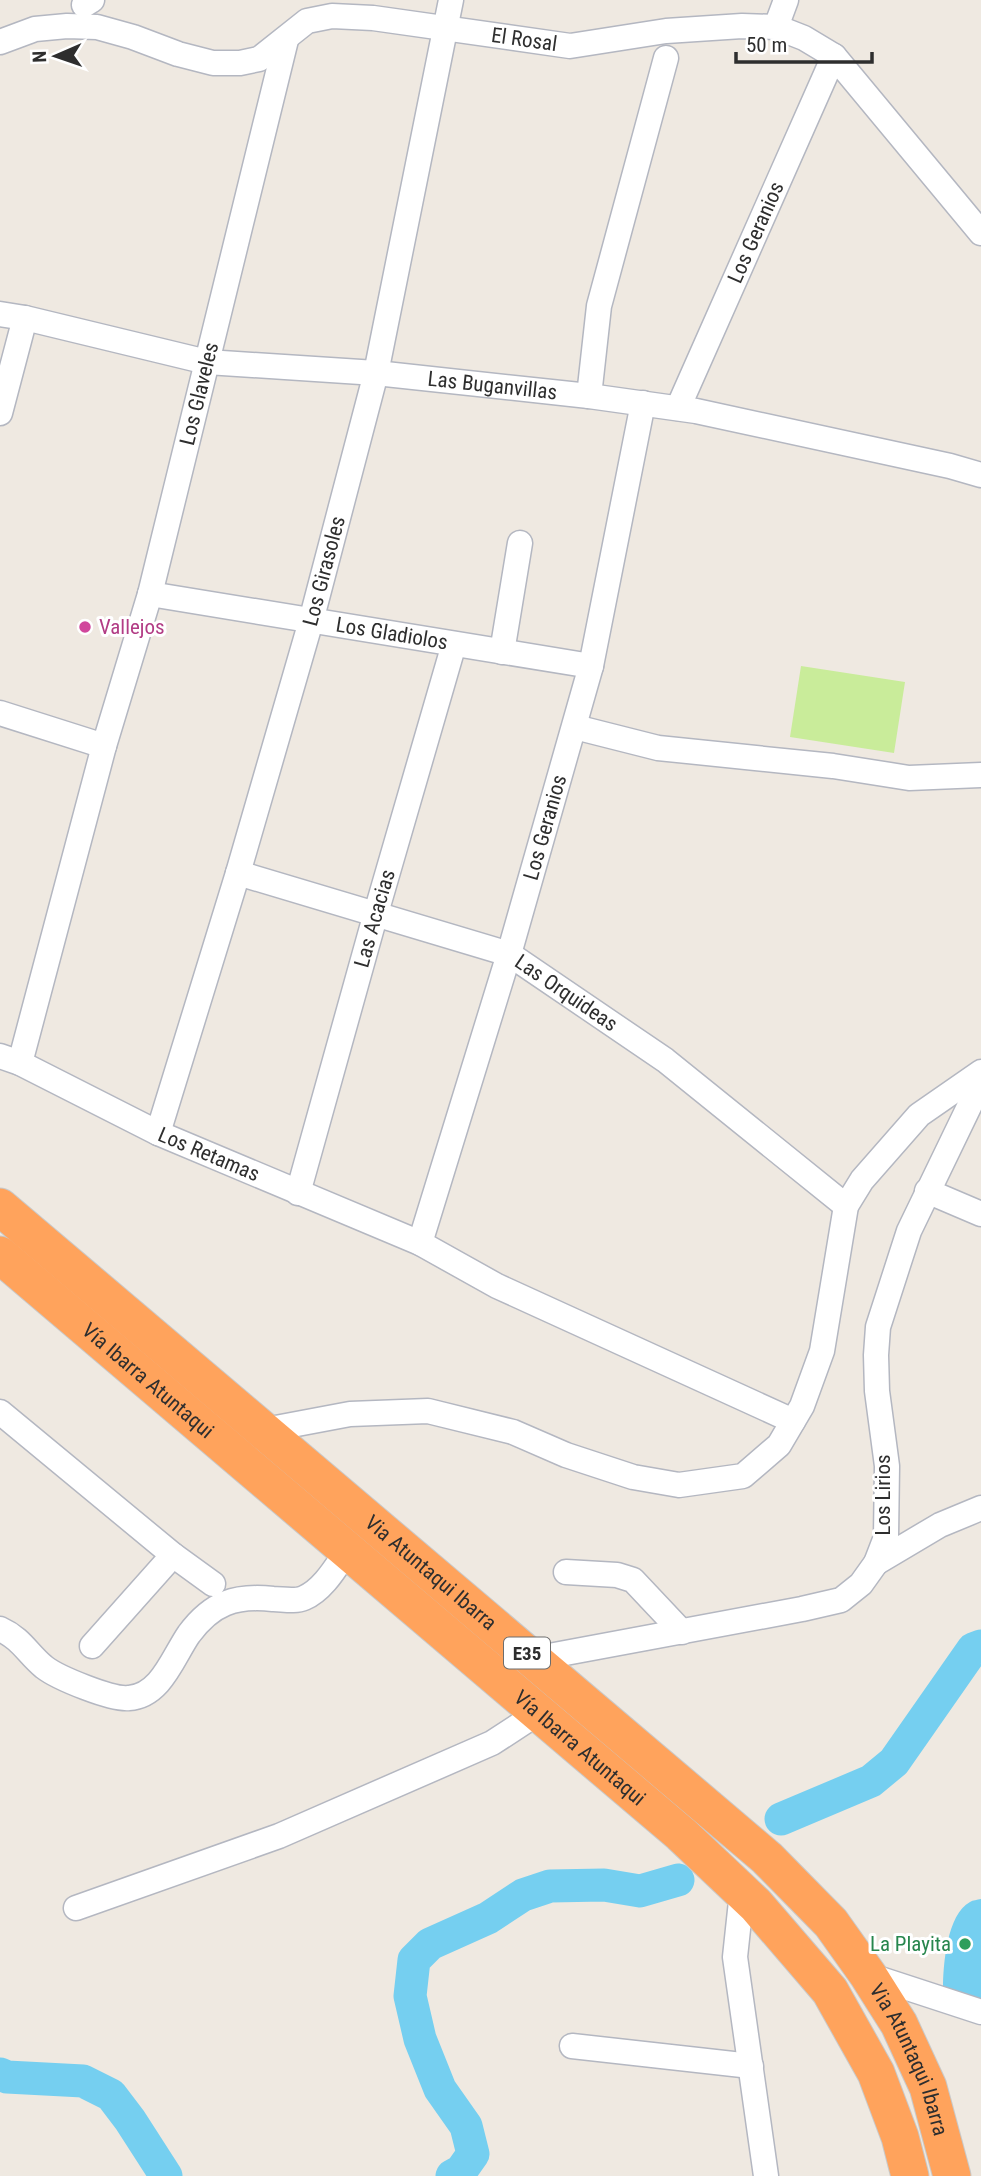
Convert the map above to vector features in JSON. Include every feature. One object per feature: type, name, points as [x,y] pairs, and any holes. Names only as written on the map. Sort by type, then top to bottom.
[{"type":"highway","name":"Via Atuntaqui Ibarra","points":[[0,1207],[767,1858],[831,1923],[869,1975],[899,2024],[928,2087],[952,2176]]},
{"type":"highway","name":"Vía Ibarra Atuntaqui","points":[[0,1255],[681,1835],[756,1905],[830,1991],[876,2073],[900,2137],[910,2176]]},
{"type":"street","name":"Los Girasoles","points":[[158,1133],[238,873],[311,621],[376,373],[451,0]]},
{"type":"street","points":[[776,27],[786,0]]},
{"type":"street","name":"El Rosal","points":[[0,43],[35,29],[97,27],[213,63],[240,63],[259,59],[307,21],[332,16],[373,18],[570,46],[666,31],[742,26],[776,27],[804,38],[834,56],[981,233]]},
{"type":"street","name":"Los Glaveles","points":[[10,1060],[150,594],[285,40]]},
{"type":"street","name":"Los Geranios","points":[[678,408],[834,56]]},
{"type":"street","points":[[589,396],[599,306],[666,58]]},
{"type":"street","name":"Las Buganvillas","points":[[0,314],[207,362],[376,373],[678,408],[981,475]]},
{"type":"street","points":[[0,413],[24,318]]},
{"type":"street","name":"Los Geranios","points":[[420,1243],[575,727],[591,666],[643,403]]},
{"type":"street","points":[[502,652],[520,543]]},
{"type":"street","name":"Los Gladiolos","points":[[150,594],[591,666]]},
{"type":"street","name":"Las Acacias","points":[[298,1193],[454,644]]},
{"type":"street","points":[[0,713],[104,746]]},
{"type":"street","points":[[575,727],[658,748],[834,766],[909,778],[981,775]]},
{"type":"street","name":"Las Orquideas","points":[[238,873],[509,954],[665,1060],[846,1206]]},
{"type":"street","name":"Los Retamas","points":[[10,1060],[158,1133],[420,1243],[497,1286],[793,1421]]},
{"type":"street","points":[[265,1430],[351,1414],[428,1411],[513,1432],[566,1455],[633,1477],[679,1485],[743,1476],[779,1445],[802,1406],[822,1351],[846,1206],[862,1180],[919,1115],[981,1072]]},
{"type":"street","name":"Los Lirios","points":[[533,1659],[802,1609],[841,1600],[861,1584],[876,1563],[886,1537],[887,1466],[877,1391],[878,1327],[909,1231],[981,1082]]},
{"type":"street","points":[[927,1191],[981,1214]]},
{"type":"street","points":[[4,1423],[213,1584]]},
{"type":"street","points":[[876,1563],[940,1525],[981,1508]]},
{"type":"street","points":[[0,1629],[15,1636],[45,1667],[80,1686],[126,1699],[140,1696],[153,1688],[190,1633],[218,1606],[249,1597],[303,1599],[318,1589],[347,1551]]},
{"type":"street","points":[[92,1646],[173,1555]]},
{"type":"street","points":[[566,1572],[617,1575],[633,1580],[682,1632]]},
{"type":"street","points":[[75,1908],[279,1836],[492,1743],[538,1713]]},
{"type":"street","points":[[742,1892],[735,1957],[766,2176]]},
{"type":"street","points":[[869,1975],[981,2012]]},
{"type":"street","points":[[572,2046],[751,2066]]},
{"type":"green space","points":[[801,666],[905,682],[894,753],[790,737]]},
{"type":"water","name":"La Playita","points":[[981,1899],[981,2003],[943,1989],[945,1954],[951,1928],[962,1908],[971,1901]]},
{"type":"waterway","points":[[781,1819],[871,1781],[894,1762],[973,1649],[981,1646]]},
{"type":"waterway","points":[[452,2176],[461,2171],[473,2154],[466,2126],[440,2089],[420,2039],[410,1996],[414,1960],[430,1944],[488,1918],[523,1895],[550,1886],[604,1885],[640,1891],[678,1880]]},
{"type":"waterway","points":[[0,2074],[7,2077],[83,2081],[111,2095],[166,2176]]},
{"type":"place","name":"Vallejos","points":[[85,627]]},
{"type":"place","name":"La Playita","points":[[965,1944]]}]
